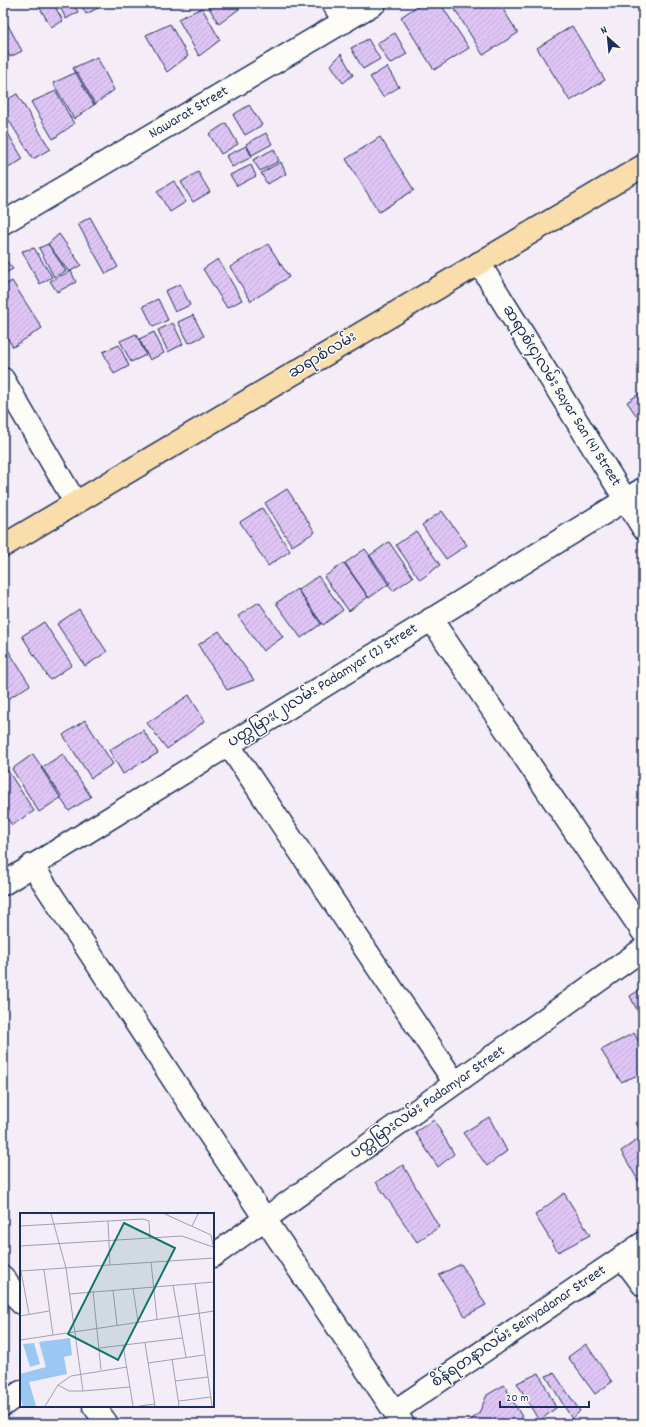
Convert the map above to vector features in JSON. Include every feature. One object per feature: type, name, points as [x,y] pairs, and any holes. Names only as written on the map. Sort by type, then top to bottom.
[{"type":"main road","name":"ဆရာစံလမ်း","points":[[3,546],[643,166]]},
{"type":"street","points":[[333,3],[344,22]]},
{"type":"street","name":"Nawarat Street","points":[[3,223],[375,3]]},
{"type":"street","name":"ဆရာစံ(၄)လမ်း Sayar San (4) Street","points":[[479,264],[643,528]]},
{"type":"street","points":[[3,379],[75,502]]},
{"type":"street","name":"ပတ္တမြား(၂)လမ်း Padamyar (2) Street","points":[[3,884],[643,489]]},
{"type":"street","points":[[431,619],[643,932]]},
{"type":"street","points":[[228,744],[455,1083]]},
{"type":"street","points":[[32,865],[265,1219],[399,1417]]},
{"type":"street","name":"ပတ္တမြားလမ်း Padamyar Street","points":[[214,1255],[643,949]]},
{"type":"street","name":"စိန်ရတနာလမ်း Seinyadanar Street","points":[[399,1417],[643,1243]]},
{"type":"street","points":[[622,1257],[643,1285]]},
{"type":"street","points":[[3,1277],[20,1302]]},
{"type":"street","points":[[3,1405],[20,1393]]},
{"type":"street","points":[[95,1407],[107,1424]]},
{"type":"building","points":[[37,3],[53,3],[63,21],[51,27]]},
{"type":"building","points":[[58,3],[73,3],[78,12],[66,19]]},
{"type":"building","points":[[80,3],[95,3],[98,8],[86,14]]},
{"type":"building","points":[[206,3],[236,3],[239,9],[219,24]]},
{"type":"building","points":[[422,3],[440,3],[469,48],[434,70],[401,17]]},
{"type":"building","points":[[451,3],[499,3],[518,33],[483,55]]},
{"type":"building","points":[[202,8],[220,40],[199,56],[178,19]]},
{"type":"building","points":[[3,16],[22,51],[10,57],[3,44]]},
{"type":"building","points":[[170,24],[188,56],[167,72],[146,35]]},
{"type":"building","points":[[572,26],[605,80],[570,101],[537,48]]},
{"type":"building","points":[[395,33],[407,54],[390,64],[377,43]]},
{"type":"building","points":[[368,39],[380,59],[363,69],[351,48]]},
{"type":"building","points":[[3,51],[8,60],[3,63]]},
{"type":"building","points":[[341,54],[353,75],[343,83],[331,65]]},
{"type":"building","points":[[97,57],[114,90],[94,105],[73,68]]},
{"type":"building","points":[[387,67],[399,87],[383,97],[370,77]]},
{"type":"building","points":[[77,72],[95,104],[74,119],[53,83]]},
{"type":"building","points":[[56,91],[74,124],[53,139],[31,102]]},
{"type":"building","points":[[17,94],[50,149],[33,159],[3,111],[3,102]]},
{"type":"building","points":[[249,105],[262,125],[245,135],[233,115]]},
{"type":"building","points":[[226,123],[238,144],[221,154],[209,134]]},
{"type":"building","points":[[3,125],[23,159],[7,169],[3,164]]},
{"type":"building","points":[[266,133],[272,144],[252,155],[246,144]]},
{"type":"building","points":[[380,137],[414,190],[379,212],[346,159]]},
{"type":"building","points":[[246,146],[252,157],[232,167],[226,156]]},
{"type":"building","points":[[274,149],[279,161],[260,171],[253,160]]},
{"type":"building","points":[[281,162],[286,174],[267,184],[261,173]]},
{"type":"building","points":[[251,165],[256,176],[237,186],[230,175]]},
{"type":"building","points":[[198,172],[210,192],[193,202],[181,182]]},
{"type":"building","points":[[174,181],[186,202],[170,212],[157,191]]},
{"type":"building","points":[[90,217],[118,267],[106,274],[78,224]]},
{"type":"building","points":[[59,234],[81,265],[69,272],[48,244]]},
{"type":"building","points":[[48,244],[66,271],[54,277],[39,248]]},
{"type":"building","points":[[268,244],[289,277],[251,301],[230,267]]},
{"type":"building","points":[[34,248],[52,277],[40,284],[22,251]]},
{"type":"building","points":[[3,257],[13,269],[3,274]]},
{"type":"building","points":[[218,259],[242,300],[227,308],[203,269]]},
{"type":"building","points":[[71,271],[76,282],[57,292],[50,281]]},
{"type":"building","points":[[12,281],[42,328],[13,347],[3,331],[3,286]]},
{"type":"building","points":[[180,284],[190,305],[175,312],[165,291]]},
{"type":"building","points":[[158,299],[168,320],[153,327],[143,306]]},
{"type":"building","points":[[193,315],[204,336],[189,343],[178,322]]},
{"type":"building","points":[[173,323],[183,344],[168,352],[158,330]]},
{"type":"building","points":[[154,332],[164,353],[150,360],[139,339]]},
{"type":"building","points":[[136,334],[146,355],[131,362],[120,341]]},
{"type":"building","points":[[119,345],[129,366],[114,374],[103,352]]},
{"type":"building","points":[[643,391],[643,425],[627,402]]},
{"type":"building","points":[[287,489],[315,532],[292,546],[265,503]]},
{"type":"building","points":[[262,508],[290,551],[268,566],[240,522]]},
{"type":"building","points":[[442,511],[467,545],[446,559],[422,525]]},
{"type":"building","points":[[416,531],[440,565],[420,580],[396,545]]},
{"type":"building","points":[[389,542],[413,577],[393,591],[369,556]]},
{"type":"building","points":[[365,549],[390,583],[369,598],[345,563]]},
{"type":"building","points":[[344,563],[368,597],[349,611],[324,577]]},
{"type":"building","points":[[318,576],[343,610],[323,625],[298,590]]},
{"type":"building","points":[[297,589],[321,624],[301,638],[276,603]]},
{"type":"building","points":[[259,602],[283,637],[263,651],[238,616]]},
{"type":"building","points":[[79,609],[107,652],[85,666],[57,624]]},
{"type":"building","points":[[44,622],[72,665],[50,680],[22,636]]},
{"type":"building","points":[[219,631],[254,680],[227,690],[198,645]]},
{"type":"building","points":[[3,642],[30,685],[8,699],[3,691]]},
{"type":"building","points":[[189,695],[205,721],[167,749],[147,723]]},
{"type":"building","points":[[85,720],[113,764],[91,778],[63,735]]},
{"type":"building","points":[[143,730],[158,753],[123,774],[109,750]]},
{"type":"building","points":[[33,754],[62,797],[39,812],[12,769]]},
{"type":"building","points":[[63,754],[91,797],[69,811],[41,768]]},
{"type":"building","points":[[6,768],[34,811],[12,825],[3,812],[3,769]]},
{"type":"building","points":[[643,988],[643,1022],[630,996]]},
{"type":"building","points":[[634,1033],[643,1050],[643,1073],[621,1082],[601,1050]]},
{"type":"building","points":[[489,1117],[507,1151],[487,1166],[463,1133]]},
{"type":"building","points":[[643,1119],[643,1135],[636,1123]]},
{"type":"building","points":[[434,1120],[454,1154],[438,1167],[415,1132]]},
{"type":"building","points":[[643,1136],[643,1180],[639,1182],[621,1151]]},
{"type":"building","points":[[403,1165],[439,1227],[417,1242],[376,1182]]},
{"type":"building","points":[[564,1193],[590,1235],[558,1252],[535,1215]]},
{"type":"building","points":[[461,1264],[486,1305],[465,1316],[439,1275]]},
{"type":"building","points":[[586,1344],[612,1382],[595,1394],[568,1357]]},
{"type":"building","points":[[539,1373],[556,1408],[539,1421],[517,1383]]},
{"type":"building","points":[[554,1373],[580,1411],[572,1419],[546,1376]]},
{"type":"building","points":[[504,1385],[526,1424],[466,1424],[479,1413],[487,1395]]}]
